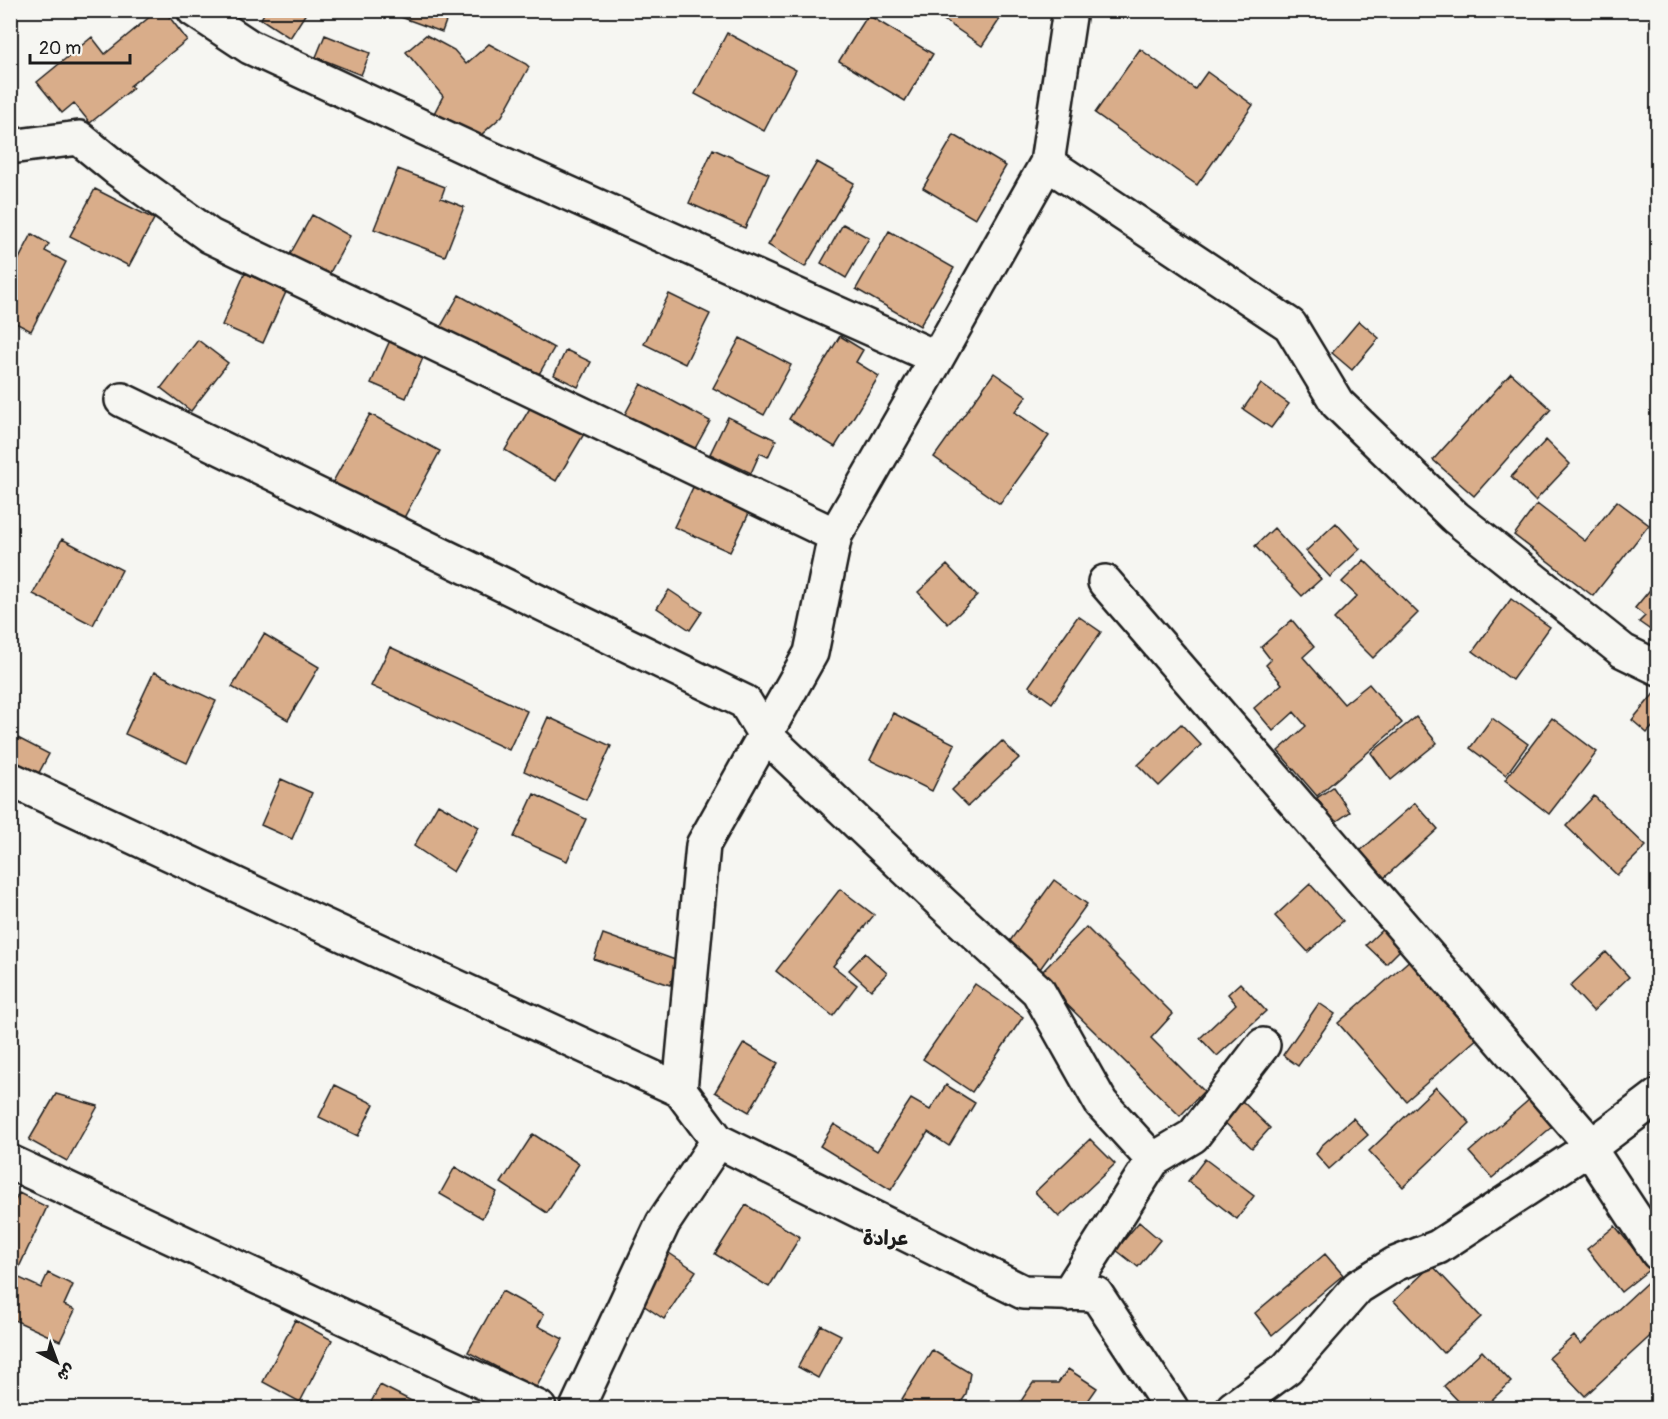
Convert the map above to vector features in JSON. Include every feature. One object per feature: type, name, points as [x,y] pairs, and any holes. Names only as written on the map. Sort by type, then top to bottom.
[{"type":"street","points":[[194,10],[250,47],[271,57],[476,152],[937,358]]},
{"type":"street","points":[[680,1090],[703,845],[811,653],[835,535],[1047,163],[1070,10]]},
{"type":"street","points":[[10,147],[79,138],[117,169],[210,236],[835,535]]},
{"type":"street","points":[[1047,163],[1290,325],[1337,403],[1455,516],[1623,651],[1658,668]]},
{"type":"street","points":[[122,400],[745,702],[765,735],[1038,992],[1101,1103],[1153,1160]]},
{"type":"street","points":[[1105,582],[1581,1133],[1658,1253]]},
{"type":"street","points":[[10,779],[680,1090],[718,1141],[1023,1292],[1096,1294],[1171,1408]]},
{"type":"street","points":[[1068,1294],[1153,1160],[1193,1136],[1263,1046]]},
{"type":"street","points":[[1233,1408],[1287,1368],[1358,1287],[1395,1264],[1438,1247],[1589,1148],[1658,1096]]},
{"type":"street","points":[[576,1408],[663,1223],[718,1141]]},
{"type":"street","points":[[10,1162],[539,1408]]},
{"type":"building","points":[[158,10],[164,10],[187,40],[130,86],[133,88],[90,123],[74,103],[62,113],[37,82],[92,37],[105,54]]},
{"type":"building","points":[[266,10],[308,10],[290,38],[261,19]]},
{"type":"building","points":[[388,10],[450,10],[442,32],[387,12]]},
{"type":"building","points":[[929,10],[1006,10],[982,46]]},
{"type":"building","points":[[868,15],[933,54],[905,101],[839,61]]},
{"type":"building","points":[[727,33],[796,70],[764,131],[695,94]]},
{"type":"building","points":[[325,35],[370,53],[361,75],[316,57]]},
{"type":"building","points":[[426,35],[454,50],[466,64],[489,44],[529,67],[502,116],[472,143],[430,121],[443,96],[406,52]]},
{"type":"building","points":[[1140,49],[1195,89],[1207,72],[1253,105],[1197,185],[1095,113]]},
{"type":"building","points":[[954,135],[1006,166],[975,219],[923,188]]},
{"type":"building","points":[[713,149],[769,174],[745,228],[689,203]]},
{"type":"building","points":[[817,162],[854,183],[805,267],[768,245]]},
{"type":"building","points":[[398,169],[445,187],[441,198],[464,207],[445,256],[374,229]]},
{"type":"building","points":[[95,189],[154,219],[129,266],[70,236]]},
{"type":"building","points":[[312,215],[350,236],[322,287],[284,265]]},
{"type":"building","points":[[843,224],[869,238],[846,278],[821,263]]},
{"type":"building","points":[[889,231],[954,268],[920,326],[856,289]]},
{"type":"building","points":[[32,234],[49,244],[45,251],[66,262],[31,331],[10,320],[10,276]]},
{"type":"building","points":[[245,273],[286,292],[263,343],[222,325]]},
{"type":"building","points":[[669,294],[710,314],[685,364],[644,344]]},
{"type":"building","points":[[459,295],[554,348],[535,381],[440,328]]},
{"type":"building","points":[[1359,321],[1379,338],[1352,370],[1332,353]]},
{"type":"building","points":[[840,336],[863,350],[856,362],[879,376],[835,447],[789,419]]},
{"type":"building","points":[[391,338],[425,353],[406,398],[371,383]]},
{"type":"building","points":[[740,338],[791,365],[764,415],[713,388]]},
{"type":"building","points":[[198,340],[228,363],[191,411],[161,388]]},
{"type":"building","points":[[566,350],[591,362],[578,387],[554,375]]},
{"type":"building","points":[[994,373],[1027,396],[1015,412],[1049,436],[1000,504],[934,457]]},
{"type":"building","points":[[1511,373],[1551,409],[1474,496],[1433,460]]},
{"type":"building","points":[[641,384],[710,421],[692,454],[623,418]]},
{"type":"building","points":[[1261,384],[1289,404],[1271,428],[1243,409]]},
{"type":"building","points":[[533,403],[584,434],[556,481],[505,450]]},
{"type":"building","points":[[370,414],[440,451],[399,527],[329,489]]},
{"type":"building","points":[[728,417],[776,440],[768,457],[760,453],[751,473],[710,454]]},
{"type":"building","points":[[1546,440],[1570,464],[1535,501],[1511,477]]},
{"type":"building","points":[[698,477],[754,503],[730,552],[674,527]]},
{"type":"building","points":[[1617,501],[1649,525],[1593,596],[1514,535],[1537,504],[1585,541]]},
{"type":"building","points":[[1336,523],[1360,549],[1330,577],[1306,551]]},
{"type":"building","points":[[1274,528],[1321,579],[1302,596],[1255,546]]},
{"type":"building","points":[[62,539],[122,570],[93,625],[33,594]]},
{"type":"building","points":[[1364,560],[1418,613],[1373,658],[1334,619],[1357,596],[1342,582]]},
{"type":"building","points":[[947,565],[977,596],[948,624],[918,592]]},
{"type":"building","points":[[1658,580],[1658,624],[1652,631],[1639,622],[1645,616],[1635,608]]},
{"type":"building","points":[[669,590],[702,612],[690,630],[657,608]]},
{"type":"building","points":[[1511,599],[1550,627],[1512,680],[1473,651]]},
{"type":"building","points":[[1078,616],[1101,632],[1052,703],[1029,686]]},
{"type":"building","points":[[1292,620],[1314,647],[1303,657],[1344,704],[1369,684],[1402,723],[1317,796],[1278,751],[1306,726],[1294,712],[1273,731],[1254,708],[1282,684],[1266,665],[1271,660],[1261,647]]},
{"type":"building","points":[[264,634],[319,667],[288,720],[232,687]]},
{"type":"building","points":[[390,647],[527,711],[509,750],[371,686]]},
{"type":"building","points":[[154,672],[216,701],[187,763],[125,734]]},
{"type":"building","points":[[1657,690],[1658,721],[1647,733],[1632,720]]},
{"type":"building","points":[[893,713],[955,744],[932,791],[870,760]]},
{"type":"building","points":[[548,717],[611,746],[586,800],[524,771]]},
{"type":"building","points":[[1416,717],[1437,743],[1391,780],[1371,753]]},
{"type":"building","points":[[1492,718],[1528,744],[1506,775],[1470,748]]},
{"type":"building","points":[[1552,718],[1597,752],[1549,814],[1505,780]]},
{"type":"building","points":[[1181,724],[1201,745],[1159,786],[1138,765]]},
{"type":"building","points":[[10,734],[49,754],[34,782],[10,770]]},
{"type":"building","points":[[1002,741],[1019,758],[968,806],[952,790]]},
{"type":"building","points":[[281,779],[312,793],[292,839],[261,825]]},
{"type":"building","points":[[1333,787],[1350,812],[1334,823],[1317,798]]},
{"type":"building","points":[[534,794],[586,819],[567,861],[514,837]]},
{"type":"building","points":[[1594,796],[1646,846],[1617,875],[1566,826]]},
{"type":"building","points":[[1415,803],[1438,829],[1384,878],[1360,851]]},
{"type":"building","points":[[438,804],[479,827],[453,872],[414,846]]},
{"type":"building","points":[[1054,880],[1087,904],[1040,969],[1007,945]]},
{"type":"building","points":[[1310,884],[1343,921],[1308,952],[1275,916]]},
{"type":"building","points":[[840,889],[874,915],[833,966],[857,985],[833,1016],[776,971]]},
{"type":"building","points":[[1388,924],[1407,943],[1386,964],[1366,945]]},
{"type":"building","points":[[1086,927],[1173,1014],[1151,1038],[1204,1091],[1180,1116],[1038,976]]},
{"type":"building","points":[[603,934],[678,961],[670,985],[594,959]]},
{"type":"building","points":[[1606,952],[1629,977],[1593,1011],[1570,986]]},
{"type":"building","points":[[865,953],[887,973],[871,990],[849,970]]},
{"type":"building","points":[[1412,958],[1480,1036],[1406,1101],[1338,1023]]},
{"type":"building","points":[[1240,983],[1266,1011],[1217,1056],[1200,1038],[1236,1004],[1228,994]]},
{"type":"building","points":[[975,984],[1023,1017],[972,1092],[923,1059]]},
{"type":"building","points":[[1319,1003],[1335,1014],[1298,1066],[1283,1055]]},
{"type":"building","points":[[10,1026],[18,1030],[10,1045]]},
{"type":"building","points":[[744,1043],[778,1063],[749,1112],[715,1092]]},
{"type":"building","points":[[335,1085],[374,1104],[358,1136],[319,1117]]},
{"type":"building","points":[[946,1085],[975,1103],[949,1146],[928,1132],[891,1190],[820,1146],[834,1124],[877,1151],[911,1099],[930,1110]]},
{"type":"building","points":[[1436,1087],[1470,1123],[1403,1187],[1369,1151]]},
{"type":"building","points":[[56,1094],[98,1106],[67,1161],[29,1140]]},
{"type":"building","points":[[1531,1098],[1554,1125],[1492,1178],[1469,1152]]},
{"type":"building","points":[[1241,1100],[1270,1128],[1252,1148],[1222,1120]]},
{"type":"building","points":[[1353,1118],[1368,1135],[1329,1169],[1316,1154],[1321,1146]]},
{"type":"building","points":[[533,1134],[579,1164],[547,1213],[501,1183]]},
{"type":"building","points":[[1090,1139],[1115,1164],[1059,1217],[1035,1192]]},
{"type":"building","points":[[1205,1159],[1254,1196],[1237,1219],[1188,1181]]},
{"type":"building","points":[[455,1167],[497,1192],[482,1218],[440,1194]]},
{"type":"building","points":[[19,1193],[47,1207],[15,1276],[41,1288],[48,1273],[73,1285],[64,1305],[75,1310],[60,1341],[10,1318],[10,1210]]},
{"type":"building","points":[[746,1205],[800,1237],[769,1287],[715,1254]]},
{"type":"building","points":[[1139,1222],[1160,1240],[1138,1267],[1116,1250]]},
{"type":"building","points":[[1615,1226],[1650,1269],[1621,1292],[1587,1249]]},
{"type":"building","points":[[669,1253],[696,1271],[664,1319],[637,1301]]},
{"type":"building","points":[[1325,1254],[1343,1275],[1272,1335],[1255,1313]]},
{"type":"building","points":[[1432,1265],[1481,1317],[1443,1353],[1394,1301]]},
{"type":"building","points":[[1655,1275],[1658,1278],[1658,1329],[1585,1396],[1549,1358],[1574,1336],[1581,1344]]},
{"type":"building","points":[[502,1291],[544,1314],[538,1326],[563,1339],[536,1388],[468,1352]]},
{"type":"building","points":[[295,1320],[332,1340],[300,1402],[263,1382]]},
{"type":"building","points":[[821,1325],[841,1335],[818,1378],[798,1367]]},
{"type":"building","points":[[932,1350],[970,1373],[966,1395],[957,1408],[918,1408],[902,1399]]},
{"type":"building","points":[[1482,1351],[1511,1382],[1483,1408],[1465,1408],[1444,1386]]},
{"type":"building","points":[[1068,1369],[1097,1388],[1083,1408],[1025,1408],[1019,1404],[1033,1383],[1058,1383]]},
{"type":"building","points":[[380,1385],[425,1408],[368,1408]]},
{"type":"district","name":"عرادة","points":[[886,1238]]}]
